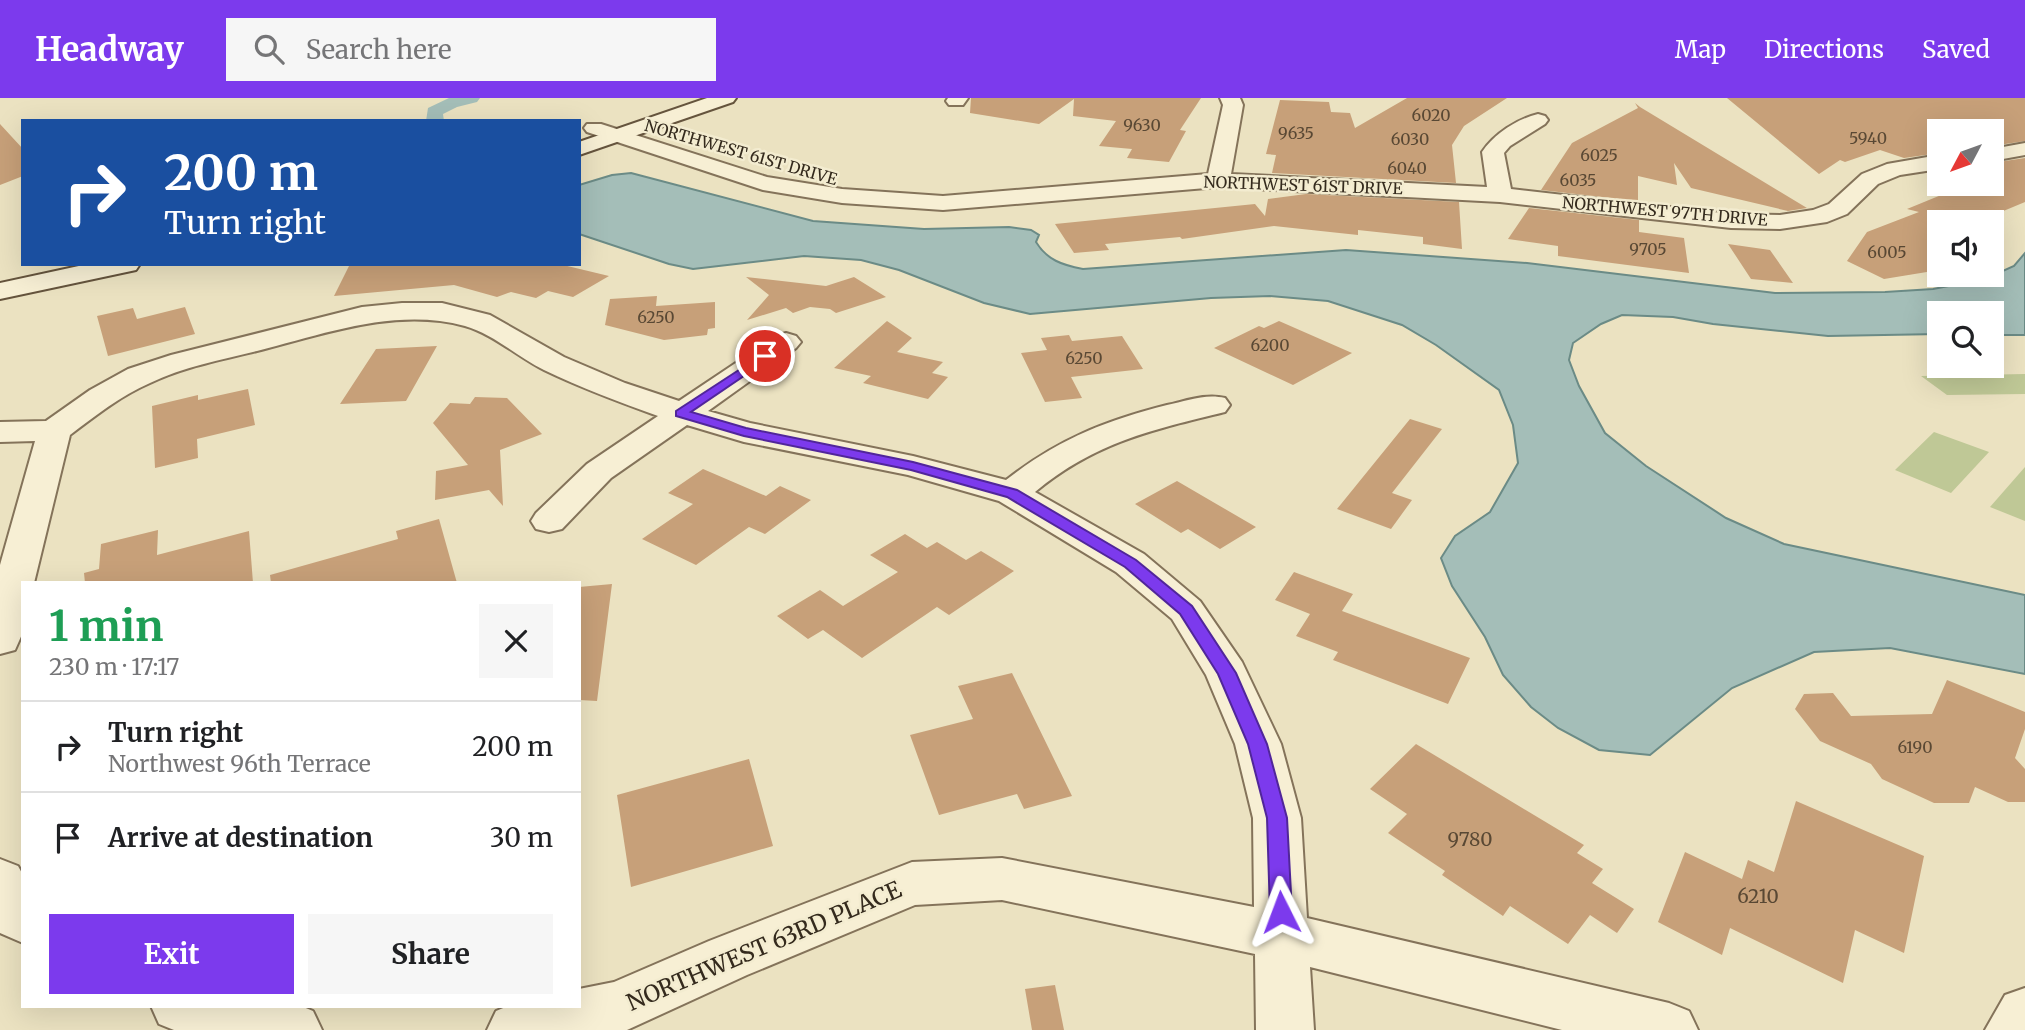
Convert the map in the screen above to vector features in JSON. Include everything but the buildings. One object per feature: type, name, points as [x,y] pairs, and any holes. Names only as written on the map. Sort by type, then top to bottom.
[{"type":"street","points":[[581,148],[682,98]]},
{"type":"street","points":[[651,126],[726,98]]},
{"type":"street","points":[[1218,180],[1233,105],[1230,98]]},
{"type":"street","points":[[1500,195],[1493,152],[1502,141],[1538,120]]},
{"type":"street","name":"NORTHWEST 61ST DRIVE","points":[[587,131],[651,126],[827,179],[939,193],[1023,198]]},
{"type":"street","name":"NORTHWEST 61ST DRIVE","points":[[622,128],[734,175],[800,190],[881,200],[943,203],[1218,180],[1500,195]]},
{"type":"street","points":[[2004,153],[2025,149]]},
{"type":"street","name":"NORTHWEST 97TH DRIVE","points":[[1500,195],[1731,221],[1780,222],[1818,217],[1838,209],[1870,179],[1895,169],[1927,164]]},
{"type":"street","points":[[0,272],[28,266]]},
{"type":"street","points":[[0,291],[118,266]]},
{"type":"street","points":[[0,432],[54,431],[101,397],[139,376],[182,361],[336,322],[402,311],[442,311],[480,321],[553,363],[614,390],[681,413],[756,435],[913,466],[1012,494],[1140,571],[1186,610],[1227,673],[1258,744],[1277,818],[1285,1030]]},
{"type":"street","points":[[549,521],[599,471],[786,342]]},
{"type":"street","points":[[1012,494],[1062,455],[1107,433],[1154,416],[1214,405]]},
{"type":"street","points":[[0,640],[54,431]]},
{"type":"street","name":"NORTHWEST 63RD PLACE","points":[[516,1030],[619,1018],[728,958],[912,884],[1002,878],[1282,936],[1669,1030]]},
{"type":"street","points":[[0,881],[11,911],[21,918]]},
{"type":"street","points":[[1257,1030],[1282,936]]},
{"type":"street","points":[[186,1008],[246,1025],[293,1030]]},
{"type":"street","points":[[2014,1030],[2025,1014]]},
{"type":"green space","points":[[2004,374],[2025,374],[2025,394],[1947,395],[1921,376],[2004,378]]},
{"type":"green space","points":[[1934,432],[1989,452],[1951,493],[1895,470]]},
{"type":"green space","points":[[2025,467],[2025,521],[1990,507]]},
{"type":"water","points":[[631,173],[813,221],[924,229],[1009,227],[1031,230],[1039,235],[1036,242],[1050,257],[1083,269],[1346,250],[1527,263],[1775,293],[1885,292],[1943,287],[2004,287],[2004,270],[2014,266],[2025,253],[2025,335],[2004,335],[2004,301],[1927,301],[1927,334],[1828,336],[1673,317],[1622,315],[1601,324],[1573,343],[1569,360],[1579,386],[1605,433],[1646,466],[1726,518],[1784,544],[2025,595],[2025,674],[1890,648],[1814,652],[1732,688],[1650,755],[1599,750],[1558,728],[1531,707],[1503,675],[1485,637],[1452,586],[1441,558],[1455,536],[1490,512],[1518,463],[1513,425],[1499,390],[1436,345],[1402,325],[1328,301],[1270,296],[1211,298],[1030,314],[984,303],[899,270],[861,260],[804,256],[693,269],[669,264],[581,235],[581,184],[612,175]]},
{"type":"waterway","points":[[435,119],[434,112],[451,103],[471,98]]},
{"type":"route","points":[[765,356],[681,413],[744,432],[913,466],[1012,494],[1130,564],[1186,610],[1227,673],[1258,744],[1277,818],[1281,912]]}]
